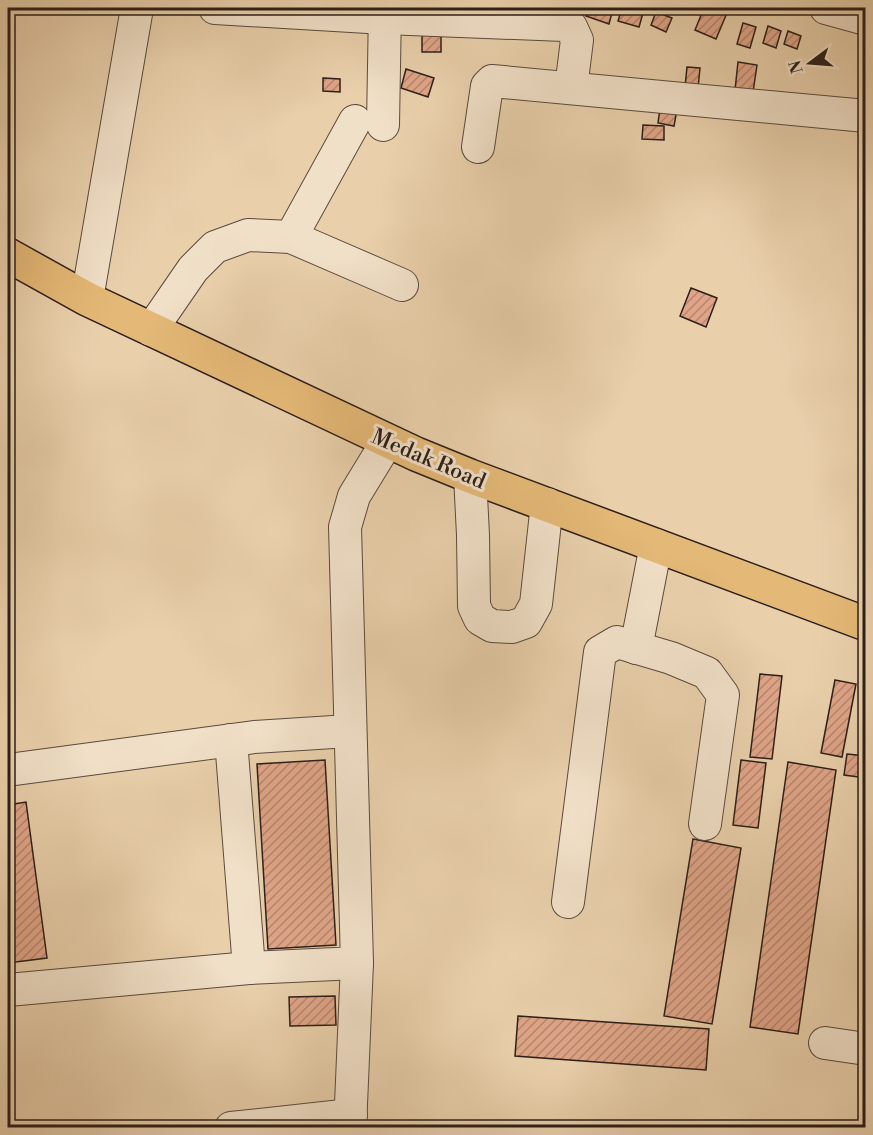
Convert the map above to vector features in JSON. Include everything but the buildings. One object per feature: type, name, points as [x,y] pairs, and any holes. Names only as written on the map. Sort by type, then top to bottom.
[{"type":"main road","name":"Medak Road","points":[[8,255],[87,299],[387,442],[470,476],[866,623]]},
{"type":"street","points":[[87,299],[137,8]]},
{"type":"street","points":[[215,8],[385,13],[564,25],[571,27],[577,40],[570,88]]},
{"type":"street","points":[[826,8],[866,19]]},
{"type":"street","points":[[291,237],[369,123],[385,13]]},
{"type":"street","points":[[478,147],[487,86],[492,81],[866,116]]},
{"type":"street","points":[[151,330],[194,269],[215,247],[248,235],[291,237],[402,285]]},
{"type":"street","points":[[231,1128],[350,1121],[357,963],[345,527],[354,496],[387,442]]},
{"type":"street","points":[[470,476],[474,535],[474,606],[480,619],[492,626],[512,627],[526,622],[536,604],[547,504]]},
{"type":"street","points":[[636,648],[656,545]]},
{"type":"street","points":[[568,902],[600,652],[616,642],[671,658],[706,673],[723,695],[705,824]]},
{"type":"street","points":[[8,770],[231,740],[349,731]]},
{"type":"street","points":[[231,740],[249,968]]},
{"type":"street","points":[[8,990],[249,968],[357,963]]},
{"type":"street","points":[[825,1043],[866,1049]]}]
